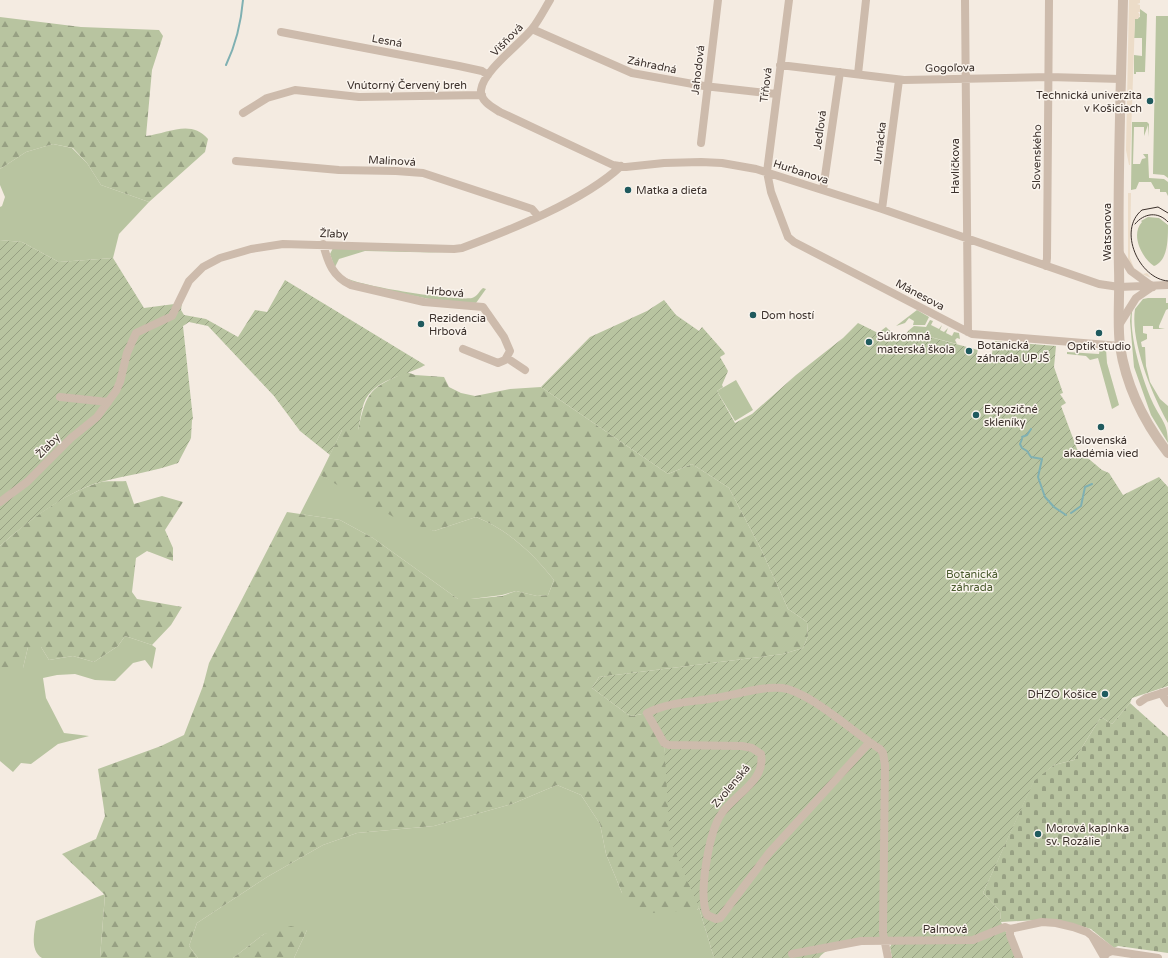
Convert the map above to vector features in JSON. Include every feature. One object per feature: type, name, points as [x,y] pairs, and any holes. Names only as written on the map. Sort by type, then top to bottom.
[{"type":"street","name":"Višňová","points":[[482,95],[481,89],[488,76],[532,29],[550,0]]},
{"type":"street","name":"Jahodová","points":[[701,143],[718,0]]},
{"type":"street","name":"Tŕňová","points":[[767,172],[788,0]]},
{"type":"street","points":[[858,74],[866,0]]},
{"type":"street","name":"Havlíčkova","points":[[965,0],[968,332]]},
{"type":"street","name":"Slovenského","points":[[1046,266],[1049,0]]},
{"type":"street","name":"Watsonova","points":[[1123,0],[1118,247],[1120,346],[1126,373],[1136,400],[1151,428],[1168,454]]},
{"type":"street","name":"Záhradná","points":[[532,29],[632,73],[708,86],[776,94]]},
{"type":"street","name":"Lesná","points":[[281,32],[459,66],[482,72],[488,76]]},
{"type":"street","name":"Gogoľova","points":[[780,65],[899,80],[1049,77],[1122,79]]},
{"type":"street","name":"Jedľová","points":[[823,190],[840,72]]},
{"type":"street","name":"Junácka","points":[[882,209],[899,80]]},
{"type":"street","name":"Vnútorný Červený breh","points":[[243,113],[267,98],[295,90],[359,98],[482,95]]},
{"type":"street","name":"Hurbanova","points":[[482,95],[489,105],[500,112],[605,161],[621,166],[675,162],[705,162],[722,163],[767,172],[882,209],[1099,284],[1119,287],[1155,287]]},
{"type":"street","name":"Malinová","points":[[236,161],[339,170],[423,173],[532,209],[538,216]]},
{"type":"street","name":"Žľaby","points":[[0,502],[27,482],[70,438],[97,418],[120,382],[127,353],[136,333],[172,316],[189,282],[203,267],[232,254],[283,244],[458,249],[538,216],[578,196],[612,174],[621,166]]},
{"type":"street","name":"Mánesova","points":[[767,172],[771,192],[786,235],[790,240],[968,332],[978,335],[1120,346]]},
{"type":"street","name":"Hrbová","points":[[323,244],[326,258],[334,273],[343,282],[424,302],[483,307],[509,347],[510,351],[507,358]]},
{"type":"street","points":[[1118,247],[1121,257],[1130,271],[1155,287],[1168,290]]},
{"type":"street","points":[[1119,325],[1136,298],[1155,287],[1168,285]]},
{"type":"street","points":[[463,349],[495,362],[501,363],[507,358],[525,370]]},
{"type":"street","points":[[60,397],[108,402]]},
{"type":"street","name":"Zvolenská","points":[[869,743],[769,853],[720,918],[713,919],[707,915],[704,904],[704,878],[713,834],[720,814],[756,776],[761,765],[761,754],[752,748],[742,746],[669,745],[664,743],[647,713],[669,704],[711,699],[764,689],[782,688],[802,696],[869,743],[883,754],[885,765],[883,863],[884,941],[888,958]]},
{"type":"street","points":[[1140,702],[1146,698],[1165,692],[1168,703]]},
{"type":"street","name":"Palmová","points":[[792,954],[854,942],[973,940],[1000,929],[1010,929],[1034,923],[1049,922],[1082,930],[1112,951],[1158,958]]},
{"type":"street","points":[[1010,929],[1010,935],[1020,958]]},
{"type":"street","points":[[1092,936],[1104,958],[1107,953],[1112,951]]},
{"type":"green space","points":[[1140,9],[1147,14],[1145,72],[1136,72],[1136,74],[1134,74],[1134,55],[1142,56],[1142,38],[1134,38],[1135,19],[1140,17]]},
{"type":"green space","points":[[1156,16],[1168,16],[1168,178],[1164,175],[1153,174]]},
{"type":"green space","points":[[0,17],[81,27],[159,30],[163,36],[152,70],[146,136],[187,128],[201,133],[208,139],[205,152],[149,202],[101,185],[87,163],[73,148],[53,144],[26,152],[0,169]]},
{"type":"green space","points":[[1132,122],[1147,122],[1149,124],[1149,137],[1148,125],[1144,136],[1144,127],[1134,127],[1133,164],[1140,164],[1142,159],[1146,158],[1143,154],[1148,154],[1149,178],[1164,179],[1168,182],[1168,196],[1166,192],[1160,192],[1160,189],[1155,189],[1151,182],[1139,182],[1136,189],[1131,190]]},
{"type":"green space","points":[[53,144],[72,148],[87,163],[101,185],[149,202],[119,234],[113,258],[59,262],[22,242],[0,240],[0,207],[2,206],[5,197],[0,185],[0,169],[26,152]]},
{"type":"green space","points":[[1148,217],[1159,218],[1168,225],[1165,255],[1159,263],[1154,266],[1145,258],[1137,240],[1137,233],[1142,222],[1141,221]]},
{"type":"green space","points":[[0,240],[22,242],[59,262],[113,258],[144,308],[182,303],[181,310],[184,315],[206,319],[238,337],[255,310],[267,312],[285,280],[425,365],[382,383],[375,388],[364,403],[358,430],[342,430],[330,455],[300,431],[274,396],[208,326],[189,322],[183,326],[193,419],[191,438],[178,463],[159,469],[101,482],[75,492],[34,518],[0,546]]},
{"type":"green space","points":[[333,248],[454,253],[365,251],[339,259],[335,267],[341,275],[351,280],[406,292],[446,297],[472,298],[483,288],[486,289],[476,303],[439,301],[360,285],[337,274],[330,254]]},
{"type":"green space","points":[[1166,298],[1166,303],[1168,303],[1168,309],[1166,310],[1159,326],[1159,328],[1165,329],[1153,329],[1153,326],[1143,326],[1143,333],[1147,334],[1147,339],[1141,342],[1142,347],[1145,347],[1146,366],[1150,382],[1160,399],[1168,406],[1168,423],[1149,383],[1139,352],[1136,336],[1134,322],[1135,309],[1143,299]]},
{"type":"green space","name":"Botanická záhrada","points":[[664,300],[676,315],[699,331],[702,327],[724,352],[725,354],[720,357],[728,371],[722,385],[723,387],[717,391],[735,423],[752,414],[796,375],[843,338],[858,323],[878,333],[886,327],[894,335],[901,335],[901,333],[907,333],[908,331],[978,350],[976,356],[991,360],[994,341],[1056,346],[1054,367],[1063,393],[1060,394],[1066,403],[1061,406],[1077,449],[1102,470],[1109,473],[1123,495],[1159,477],[1168,487],[1168,686],[1132,698],[1130,703],[1112,724],[1101,717],[1074,760],[1054,765],[1034,781],[983,893],[1000,911],[1001,922],[1019,958],[892,958],[890,947],[892,943],[842,946],[824,953],[819,958],[714,958],[699,908],[670,839],[664,743],[647,713],[632,716],[627,714],[592,688],[599,677],[783,654],[803,648],[808,636],[807,622],[788,609],[761,549],[729,488],[692,464],[668,474],[541,387],[590,337],[647,311]]},
{"type":"green space","points":[[1133,307],[1132,329],[1136,354],[1148,391],[1167,430],[1168,443],[1151,415],[1134,367],[1130,321]]},
{"type":"green space","points":[[917,310],[929,317],[925,325],[913,325],[914,321],[909,318],[905,323],[896,326]]},
{"type":"green space","points":[[930,320],[933,321],[931,325],[939,329],[942,325],[940,330],[944,332],[948,328],[946,333],[952,336],[954,332],[959,333],[960,339],[957,338],[955,340],[957,344],[908,331],[914,326],[926,327]]},
{"type":"green space","points":[[1100,348],[1106,349],[1107,363],[1119,405],[1112,409],[1098,358],[1090,360],[1086,356],[1067,354],[1067,352],[1099,354]]},
{"type":"green space","points":[[407,372],[415,375],[444,377],[449,387],[461,393],[475,396],[510,389],[541,387],[668,474],[692,464],[729,488],[761,549],[788,609],[807,622],[808,636],[803,648],[783,654],[599,677],[592,688],[627,714],[632,716],[647,713],[664,743],[667,774],[699,908],[697,910],[636,914],[622,893],[606,854],[600,824],[581,795],[557,785],[512,804],[434,826],[357,833],[323,845],[267,877],[197,923],[189,946],[198,958],[100,958],[105,895],[62,854],[96,839],[105,816],[98,769],[161,746],[184,735],[203,686],[209,663],[287,512],[340,520],[373,538],[458,599],[502,596],[516,591],[537,596],[548,595],[554,580],[546,570],[519,543],[488,522],[476,517],[434,531],[397,519],[320,475],[342,430],[358,430],[364,406],[372,392],[385,382]]},
{"type":"green space","points":[[736,380],[753,410],[735,421],[717,391]]},
{"type":"green space","points":[[320,475],[434,531],[476,517],[488,522],[519,543],[546,570],[554,580],[548,595],[537,596],[516,591],[502,595],[458,599],[373,538],[340,520],[300,514]]},
{"type":"green space","points":[[126,481],[134,504],[162,496],[183,502],[165,530],[173,548],[173,561],[147,551],[136,558],[132,592],[137,599],[182,607],[171,625],[152,645],[125,636],[118,646],[94,662],[73,656],[49,660],[41,647],[28,647],[23,668],[0,668],[0,546],[46,509],[73,493],[101,482]]},
{"type":"green space","points":[[125,636],[152,645],[156,648],[152,669],[145,660],[133,663],[115,681],[95,680],[75,674],[57,675],[43,678],[46,698],[64,733],[89,736],[58,744],[31,764],[21,763],[13,772],[0,761],[0,668],[23,668],[28,647],[41,647],[49,660],[73,656],[94,662],[118,646]]},
{"type":"green space","points":[[1130,703],[1168,737],[1168,953],[1118,946],[1114,948],[1091,929],[1066,922],[1038,920],[1001,922],[1000,911],[983,893],[1034,780],[1054,765],[1074,760],[1101,717],[1112,724]]},
{"type":"green space","points":[[557,785],[581,795],[600,824],[606,854],[622,893],[697,910],[699,908],[714,958],[294,958],[307,930],[264,934],[233,958],[198,958],[189,946],[197,923],[267,877],[323,845],[357,833],[434,826],[512,804]]},
{"type":"green space","points":[[105,894],[100,958],[42,958],[38,955],[34,946],[36,921]]},
{"type":"green space","points":[[291,926],[307,930],[294,958],[233,958],[264,934]]},
{"type":"shaded area","points":[[1129,0],[1140,0],[1140,3],[1137,4],[1140,5],[1140,12],[1138,12],[1140,15],[1138,19],[1135,19],[1130,165],[1126,150]]},
{"type":"shaded area","points":[[1128,193],[1131,193],[1130,258],[1134,268],[1143,274],[1147,273],[1151,278],[1135,271],[1128,260]]},
{"type":"waterway","points":[[226,65],[238,34],[243,0]]},
{"type":"waterway","points":[[1022,437],[1027,435],[1031,429]]},
{"type":"waterway","points":[[1022,439],[1020,444],[1022,448],[1027,451],[1031,457],[1042,459],[1038,477],[1045,497],[1054,507],[1066,515]]},
{"type":"waterway","points":[[1071,513],[1081,506],[1085,487],[1092,484]]},
{"type":"tram line","points":[[1168,213],[1158,207],[1142,210],[1135,219],[1131,229],[1132,241],[1140,263],[1148,272],[1158,278],[1168,281]]},
{"type":"tram line","points":[[1135,224],[1139,220],[1151,215],[1160,216],[1168,222]]},
{"type":"place","name":"Technická univerzita v Košiciach","points":[[1150,101]]},
{"type":"place","name":"Matka a dieťa","points":[[628,190]]},
{"type":"place","name":"Dom hostí","points":[[753,315]]},
{"type":"place","name":"Rezidencia Hrbová","points":[[421,324]]},
{"type":"place","name":"Optik studio","points":[[1099,333]]},
{"type":"place","name":"Súkromná materská škola","points":[[869,342]]},
{"type":"place","name":"Botanická záhrada UPJŠ","points":[[969,351]]},
{"type":"place","name":"Expozičné skleníky","points":[[976,415]]},
{"type":"place","name":"Slovenská akadémia vied","points":[[1101,427]]},
{"type":"place","name":"DHZO Košice","points":[[1105,694]]},
{"type":"place","name":"Morová kaplnka sv. Rozálie","points":[[1038,834]]}]
